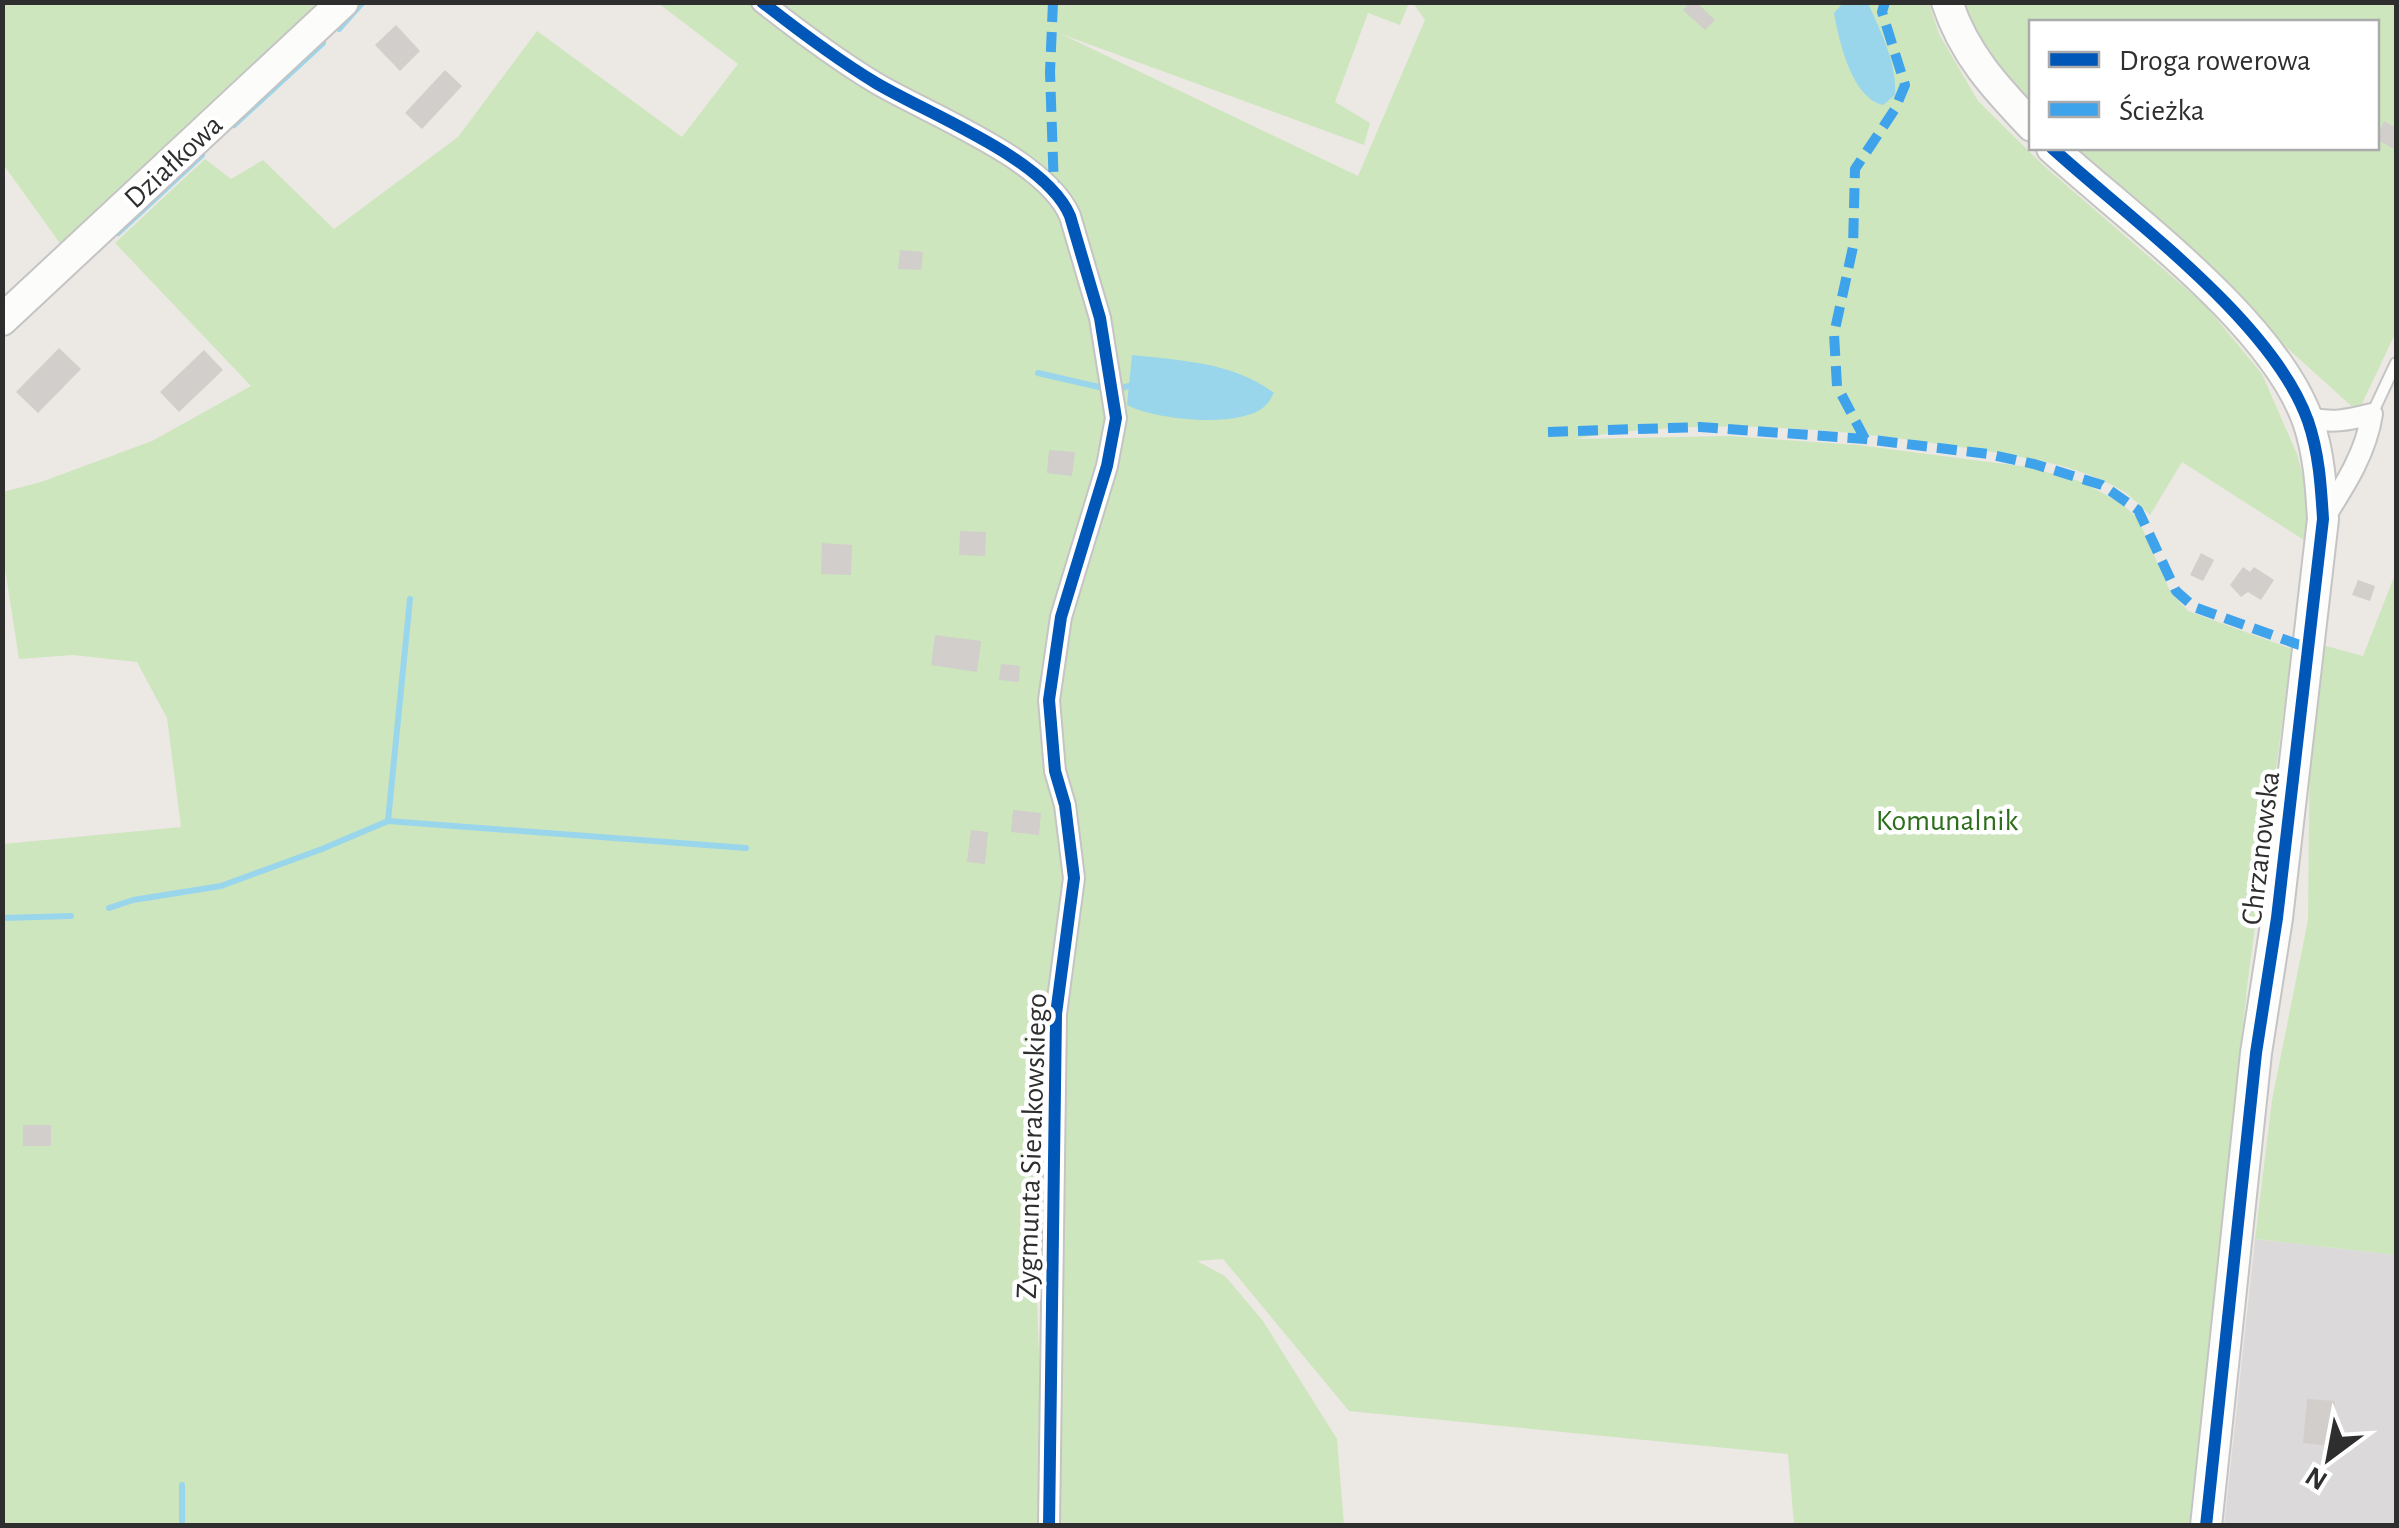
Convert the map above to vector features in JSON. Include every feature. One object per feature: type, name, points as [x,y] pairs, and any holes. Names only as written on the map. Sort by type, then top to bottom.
[{"type":"street","name":"Działkowa","points":[[2,320],[343,2]]},
{"type":"street","name":"Zygmunta Sierakowskiego","points":[[762,2],[874,82],[1042,176],[1070,216],[1100,318],[1116,418],[1107,466],[1061,618],[1049,700],[1074,878],[1056,1014],[1049,1526]]},
{"type":"street","points":[[1946,2],[1982,74],[2029,123]]},
{"type":"street","name":"Chrzanowska","points":[[2054,150],[2216,292],[2278,366],[2307,417],[2318,456],[2324,520],[2277,918],[2256,1053],[2206,1526]]},
{"type":"street","points":[[2307,417],[2341,422],[2372,414],[2354,469],[2324,520]]},
{"type":"lane","points":[[2372,414],[2396,363]]},
{"type":"shaded area","points":[[2255,1239],[2396,1255],[2396,1525],[2224,1526]]},
{"type":"green space","name":"Komunalnik","points":[[750,2],[857,80],[1041,186],[770,3],[1409,3],[1400,25],[1368,13],[1335,102],[1370,123],[1364,145],[1061,34],[1358,176],[1425,20],[1413,3],[1929,3],[1939,34],[1978,101],[2043,165],[2206,306],[2262,374],[2297,454],[2313,513],[2307,542],[2182,462],[2150,515],[2121,490],[2063,466],[1912,440],[1766,427],[1670,428],[1573,439],[1730,436],[1858,445],[2028,467],[2079,481],[2120,502],[2138,519],[2170,591],[2188,611],[2292,649],[2247,987],[2192,1525],[1794,1525],[1788,1454],[1349,1411],[1223,1259],[1197,1261],[1225,1276],[1263,1321],[1337,1439],[1344,1525],[1057,1525],[1062,1269],[1036,1271],[1045,1525],[3,1526],[3,844],[181,827],[167,718],[137,662],[73,655],[19,659],[3,556],[3,492],[152,441],[251,386],[115,243],[205,159],[231,179],[263,160],[334,229],[458,137],[537,31],[682,137],[738,64],[658,3]]},
{"type":"green space","points":[[2,3],[328,3],[64,249],[3,164]]},
{"type":"green space","points":[[1956,3],[2396,3],[2396,332],[2358,412],[2068,150],[2379,150],[2379,20],[2029,20],[2029,113],[2012,96]]},
{"type":"green space","points":[[2396,572],[2396,1255],[2255,1239],[2272,1100],[2308,920],[2310,729],[2319,644],[2363,656]]},
{"type":"water","points":[[1843,3],[1868,3],[1883,37],[1891,59],[1895,95],[1883,105],[1863,92],[1849,67],[1834,13]]},
{"type":"water","points":[[1132,355],[1225,369],[1274,393],[1265,406],[1237,418],[1198,420],[1157,415],[1127,405]]},
{"type":"building","points":[[1690,2],[1696,2],[1715,20],[1705,30],[1683,10]]},
{"type":"building","points":[[396,25],[420,51],[400,71],[375,45]]},
{"type":"building","points":[[445,70],[462,86],[422,129],[405,113]]},
{"type":"building","points":[[2384,121],[2396,128],[2396,150],[2379,141]]},
{"type":"building","points":[[900,250],[923,252],[921,270],[898,269]]},
{"type":"building","points":[[59,348],[81,369],[38,413],[16,392]]},
{"type":"building","points":[[204,350],[223,370],[179,412],[160,392]]},
{"type":"building","points":[[1049,450],[1075,452],[1072,476],[1047,473]]},
{"type":"building","points":[[960,531],[986,532],[985,556],[959,555]]},
{"type":"building","points":[[822,543],[852,545],[851,575],[821,574]]},
{"type":"building","points":[[2201,553],[2214,560],[2203,581],[2190,575]]},
{"type":"building","points":[[2243,567],[2250,572],[2254,567],[2274,580],[2261,600],[2248,592],[2241,597],[2230,585]]},
{"type":"building","points":[[2358,580],[2375,586],[2370,601],[2352,595]]},
{"type":"building","points":[[935,635],[981,641],[977,672],[931,665]]},
{"type":"building","points":[[1001,664],[1020,666],[1019,682],[999,680]]},
{"type":"building","points":[[1013,810],[1041,813],[1039,835],[1011,832]]},
{"type":"building","points":[[971,830],[988,832],[985,864],[967,862]]},
{"type":"building","points":[[23,1125],[51,1125],[51,1146],[23,1146]]},
{"type":"building","points":[[2307,1399],[2335,1401],[2331,1446],[2303,1443]]},
{"type":"waterway","points":[[339,29],[363,2]]},
{"type":"waterway","points":[[234,125],[323,43]]},
{"type":"waterway","points":[[118,233],[202,155]]},
{"type":"waterway","points":[[1038,373],[1112,390],[1129,386]]},
{"type":"waterway","points":[[388,821],[410,599]]},
{"type":"waterway","points":[[109,908],[133,900],[221,886],[388,821],[746,848]]},
{"type":"waterway","points":[[2,918],[71,916]]},
{"type":"waterway","points":[[182,1485],[182,1526]]},
{"type":"marked path","points":[[1053,2],[1050,72],[1054,190]]},
{"type":"marked path","points":[[1865,439],[1837,386],[1834,334],[1853,247],[1855,169],[1895,109],[1905,85],[1882,12],[1885,2]]},
{"type":"marked path","points":[[1548,432],[1700,427],[1865,439],[1988,454],[2034,464],[2102,485],[2138,510],[2176,591],[2194,607],[2308,648]]},
{"type":"cycle path","points":[[762,2],[861,74],[984,140],[1037,176],[1057,195],[1070,216],[1100,318],[1116,418],[1107,466],[1061,617],[1049,700],[1055,771],[1065,805],[1074,878],[1056,1014],[1049,1526]]},
{"type":"cycle path","points":[[2054,150],[2196,274],[2264,346],[2290,384],[2308,421],[2320,482],[2323,519],[2277,918],[2256,1053],[2206,1526]]}]
